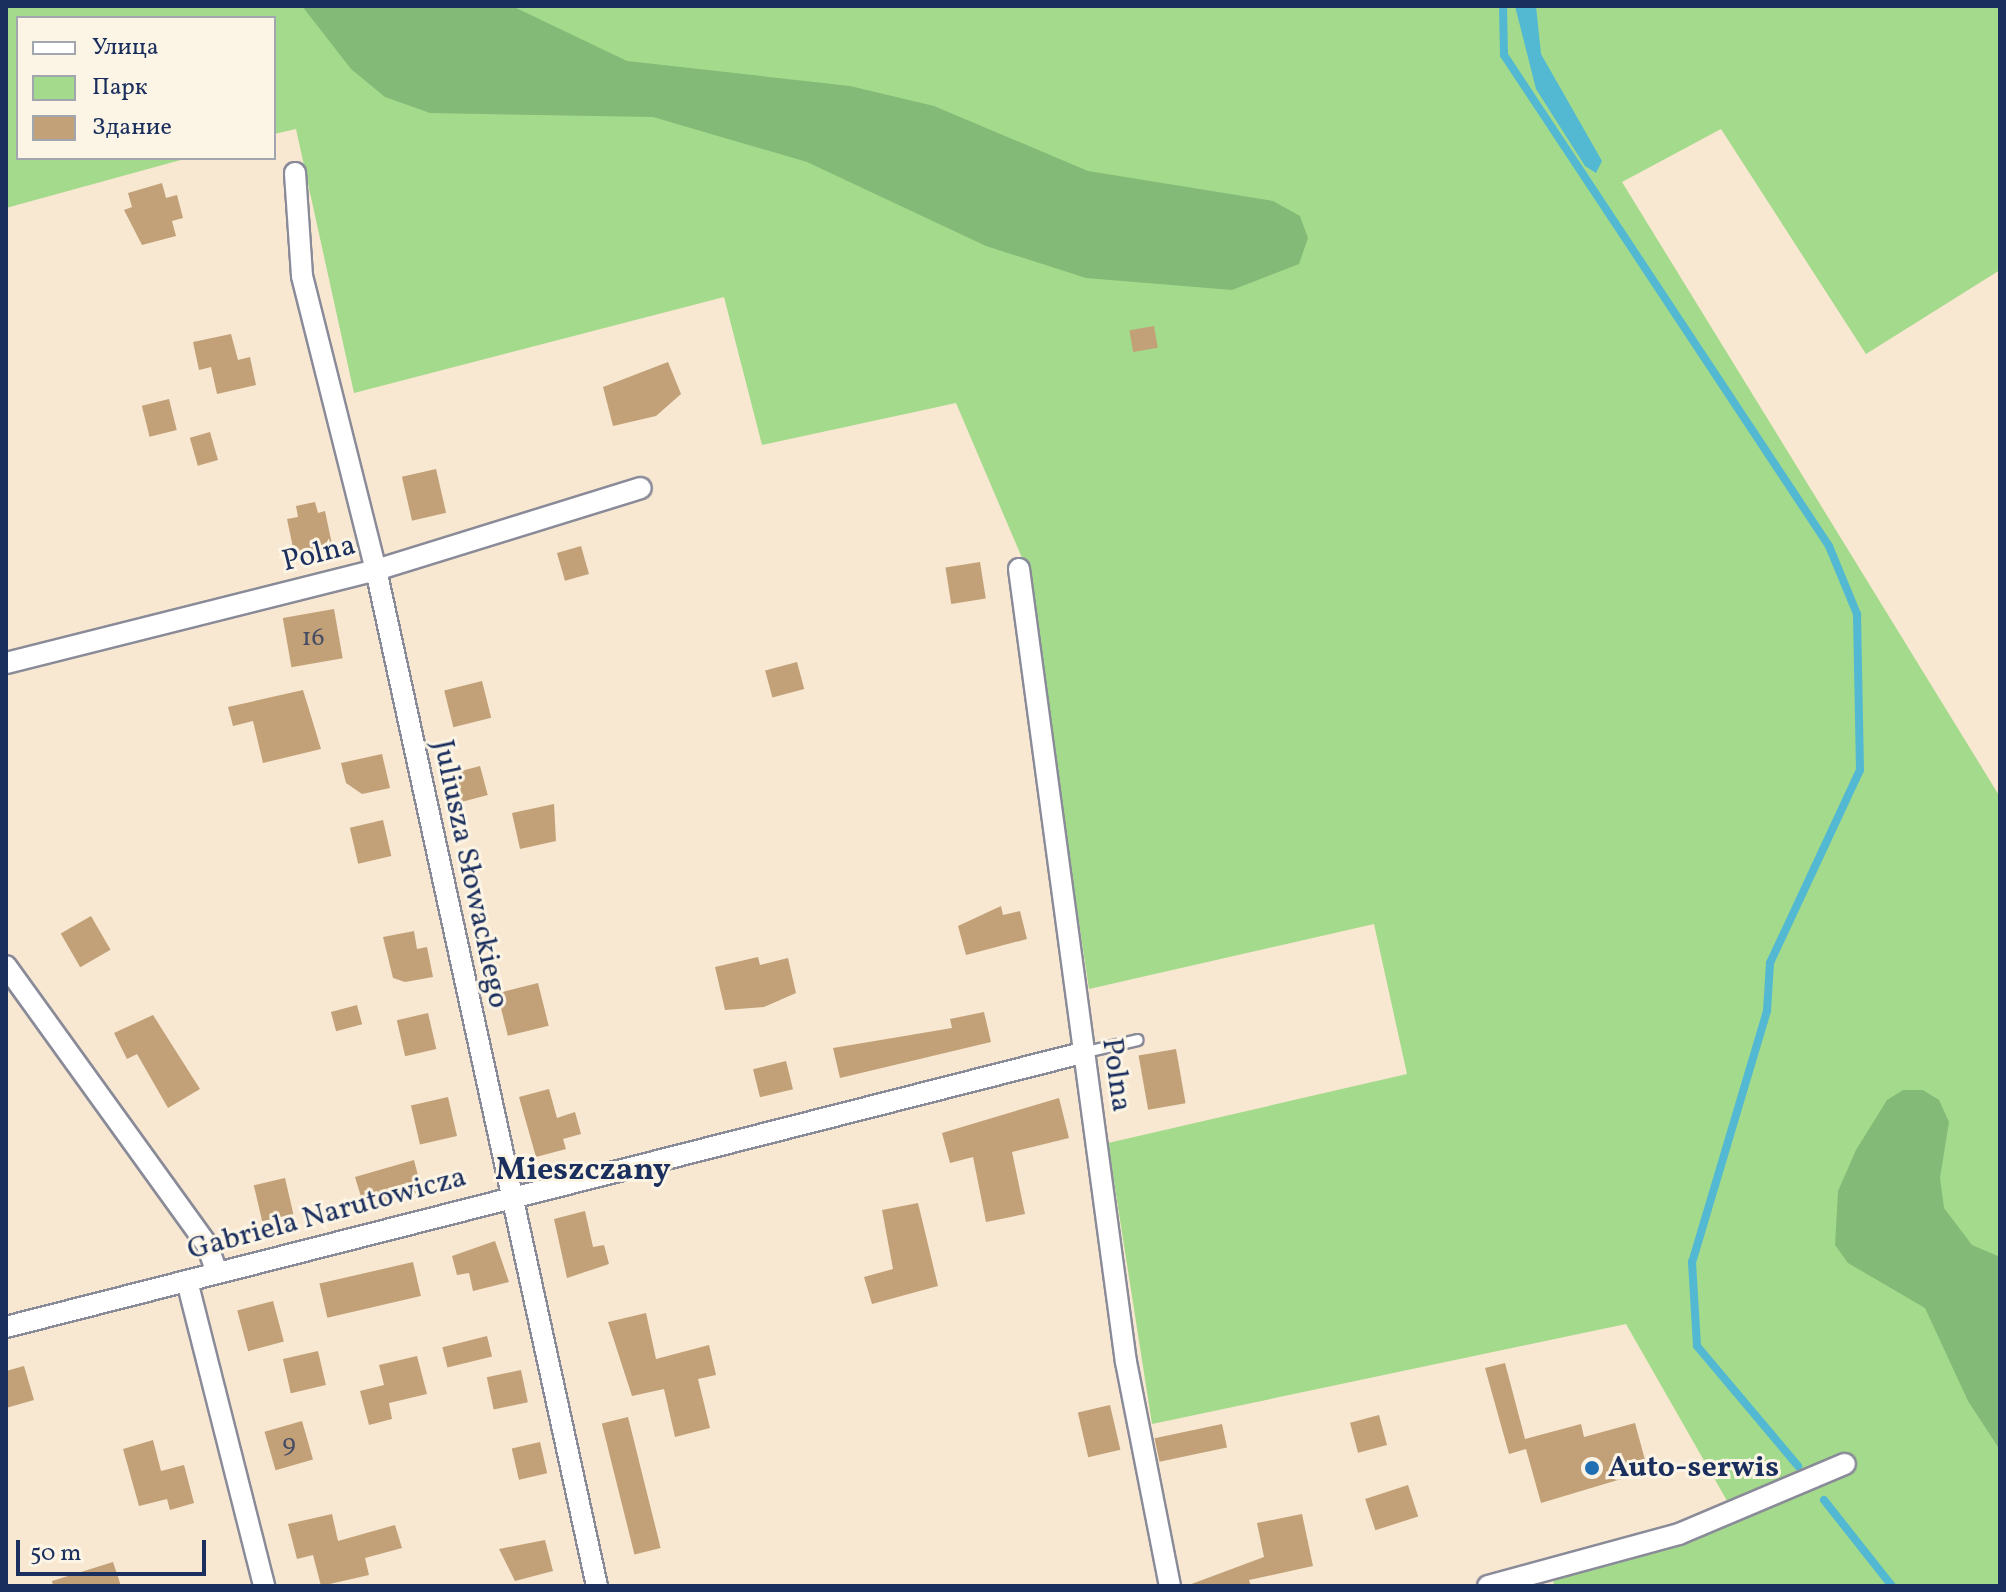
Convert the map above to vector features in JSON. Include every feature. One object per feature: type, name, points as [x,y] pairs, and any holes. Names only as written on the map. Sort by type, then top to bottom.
[{"type":"street","name":"Juliusza Słowackiego","points":[[295,173],[302,276],[376,570],[507,1198],[597,1586]]},
{"type":"street","name":"Polna","points":[[6,663],[376,570],[641,488]]},
{"type":"street","name":"Polna","points":[[1019,569],[1126,1362],[1170,1586]]},
{"type":"street","points":[[6,966],[207,1245],[217,1272]]},
{"type":"street","name":"Gabriela Narutowicza","points":[[6,1327],[1082,1053]]},
{"type":"street","points":[[187,1281],[264,1586]]},
{"type":"street","points":[[1488,1586],[1553,1577],[1679,1534],[1845,1464]]},
{"type":"lane","points":[[1082,1053],[1138,1040]]},
{"type":"green space","points":[[6,6],[2000,6],[2000,270],[1866,354],[1721,129],[1622,182],[2000,797],[2000,1586],[1554,1586],[1553,1578],[1738,1520],[1626,1324],[1152,1424],[1108,1143],[1407,1074],[1374,924],[1089,989],[1025,565],[956,403],[762,445],[724,297],[354,393],[296,129],[276,134],[276,16],[16,16],[16,160],[181,160],[6,208]]},
{"type":"green space","points":[[302,6],[512,6],[627,61],[850,86],[934,106],[1088,171],[1273,201],[1300,216],[1308,238],[1299,264],[1232,290],[1086,278],[986,246],[807,162],[653,117],[430,113],[385,97],[351,69]]},
{"type":"green space","points":[[1903,1090],[1923,1090],[1939,1100],[1949,1122],[1940,1178],[1944,1208],[1972,1245],[2000,1257],[2000,1450],[1968,1401],[1925,1308],[1848,1263],[1835,1245],[1838,1191],[1856,1150],[1887,1100]]},
{"type":"water","points":[[1515,6],[1536,6],[1541,54],[1602,161],[1596,173],[1585,166],[1536,89]]},
{"type":"building","points":[[162,183],[166,198],[177,195],[183,218],[172,221],[176,236],[142,245],[124,210],[132,207],[128,193]]},
{"type":"building","points":[[1154,326],[1158,348],[1133,352],[1129,330]]},
{"type":"building","points":[[231,334],[238,360],[250,357],[256,385],[217,394],[211,367],[199,370],[193,342]]},
{"type":"building","points":[[668,362],[681,394],[656,416],[613,426],[603,387]]},
{"type":"building","points":[[169,399],[177,430],[150,437],[142,406]]},
{"type":"building","points":[[210,432],[218,460],[198,466],[190,438]]},
{"type":"building","points":[[436,469],[446,513],[412,521],[402,477]]},
{"type":"building","points":[[315,502],[318,513],[325,511],[333,549],[295,557],[287,519],[298,517],[296,506]]},
{"type":"building","points":[[581,546],[589,574],[565,581],[557,553]]},
{"type":"building","points":[[980,562],[986,599],[951,604],[945,567]]},
{"type":"building","points":[[334,609],[343,658],[291,667],[283,618]]},
{"type":"building","points":[[797,662],[804,689],[772,698],[765,671]]},
{"type":"building","points":[[482,681],[491,718],[453,727],[444,690]]},
{"type":"building","points":[[303,690],[321,749],[263,763],[253,721],[233,726],[228,707]]},
{"type":"building","points":[[382,754],[390,788],[362,794],[346,783],[341,763]]},
{"type":"building","points":[[480,766],[488,795],[453,804],[445,775]]},
{"type":"building","points":[[554,804],[556,841],[520,849],[512,813]]},
{"type":"building","points":[[383,820],[391,856],[358,864],[350,828]]},
{"type":"building","points":[[1001,906],[1003,915],[1020,911],[1027,939],[966,955],[958,926]]},
{"type":"building","points":[[91,916],[110,950],[80,967],[61,934]]},
{"type":"building","points":[[414,931],[417,949],[427,947],[433,977],[405,982],[393,978],[383,937]]},
{"type":"building","points":[[758,957],[760,965],[788,958],[796,993],[764,1007],[725,1010],[715,967]]},
{"type":"building","points":[[538,983],[549,1026],[508,1036],[497,993]]},
{"type":"building","points":[[357,1005],[362,1024],[336,1031],[331,1012]]},
{"type":"building","points":[[984,1012],[991,1042],[840,1078],[833,1048],[952,1028],[950,1019]]},
{"type":"building","points":[[428,1013],[436,1049],[405,1056],[397,1020]]},
{"type":"building","points":[[153,1015],[200,1089],[168,1108],[137,1054],[127,1059],[114,1033]]},
{"type":"building","points":[[1176,1049],[1186,1103],[1148,1110],[1139,1056]]},
{"type":"building","points":[[786,1061],[793,1089],[760,1097],[753,1069]]},
{"type":"building","points":[[549,1089],[557,1118],[575,1112],[581,1134],[563,1139],[566,1149],[536,1157],[519,1097]]},
{"type":"building","points":[[448,1097],[457,1136],[420,1145],[411,1106]]},
{"type":"building","points":[[1059,1098],[1069,1138],[1012,1152],[1025,1214],[986,1222],[973,1157],[950,1163],[942,1133]]},
{"type":"building","points":[[414,1160],[422,1191],[376,1204],[375,1197],[362,1200],[355,1177]]},
{"type":"building","points":[[285,1178],[293,1214],[262,1221],[254,1185]]},
{"type":"building","points":[[918,1203],[938,1286],[872,1304],[864,1277],[893,1269],[882,1210]]},
{"type":"building","points":[[585,1211],[593,1247],[604,1245],[609,1264],[567,1278],[554,1219]]},
{"type":"building","points":[[495,1241],[509,1282],[473,1291],[469,1273],[457,1275],[452,1256]]},
{"type":"building","points":[[413,1262],[421,1296],[327,1318],[319,1284]]},
{"type":"building","points":[[273,1301],[284,1342],[248,1351],[237,1311]]},
{"type":"building","points":[[646,1313],[656,1359],[709,1345],[716,1375],[698,1379],[710,1428],[675,1437],[664,1389],[632,1396],[608,1322]]},
{"type":"building","points":[[487,1336],[492,1356],[447,1368],[442,1347]]},
{"type":"building","points":[[318,1351],[326,1385],[291,1393],[283,1359]]},
{"type":"building","points":[[417,1356],[427,1394],[389,1403],[392,1419],[369,1425],[360,1391],[384,1385],[379,1365]]},
{"type":"building","points":[[1505,1363],[1525,1439],[1581,1424],[1584,1437],[1635,1423],[1648,1471],[1541,1503],[1526,1449],[1509,1454],[1485,1368]]},
{"type":"building","points":[[24,1366],[34,1400],[6,1408],[6,1371]]},
{"type":"building","points":[[521,1370],[528,1402],[494,1410],[487,1377]]},
{"type":"building","points":[[1110,1405],[1120,1450],[1088,1457],[1078,1412]]},
{"type":"building","points":[[1379,1415],[1387,1445],[1358,1453],[1350,1423]]},
{"type":"building","points":[[628,1417],[661,1548],[634,1555],[602,1424]]},
{"type":"building","points":[[302,1421],[313,1459],[276,1470],[265,1432]]},
{"type":"building","points":[[1222,1424],[1227,1447],[1159,1462],[1155,1438]]},
{"type":"building","points":[[153,1440],[161,1471],[184,1465],[194,1503],[170,1510],[167,1499],[139,1506],[123,1449]]},
{"type":"building","points":[[540,1442],[547,1473],[519,1480],[512,1449]]},
{"type":"building","points":[[1408,1485],[1418,1516],[1375,1530],[1365,1499]]},
{"type":"building","points":[[332,1514],[338,1541],[395,1525],[402,1548],[365,1558],[369,1575],[321,1586],[313,1555],[297,1559],[288,1524]]},
{"type":"building","points":[[1302,1514],[1313,1566],[1249,1580],[1251,1586],[1186,1586],[1264,1557],[1257,1523]]},
{"type":"building","points":[[545,1540],[553,1571],[515,1581],[499,1549]]},
{"type":"building","points":[[113,1562],[121,1586],[53,1586],[52,1581]]},
{"type":"waterway","points":[[1503,6],[1504,55],[1829,546],[1857,614],[1860,770],[1770,963],[1767,1011],[1692,1262],[1697,1346],[1798,1466]]},
{"type":"waterway","points":[[1824,1500],[1892,1586]]},
{"type":"place","name":"Auto-serwis","points":[[1592,1468]]},
{"type":"district","name":"Mieszczany","points":[[583,1171]]}]
